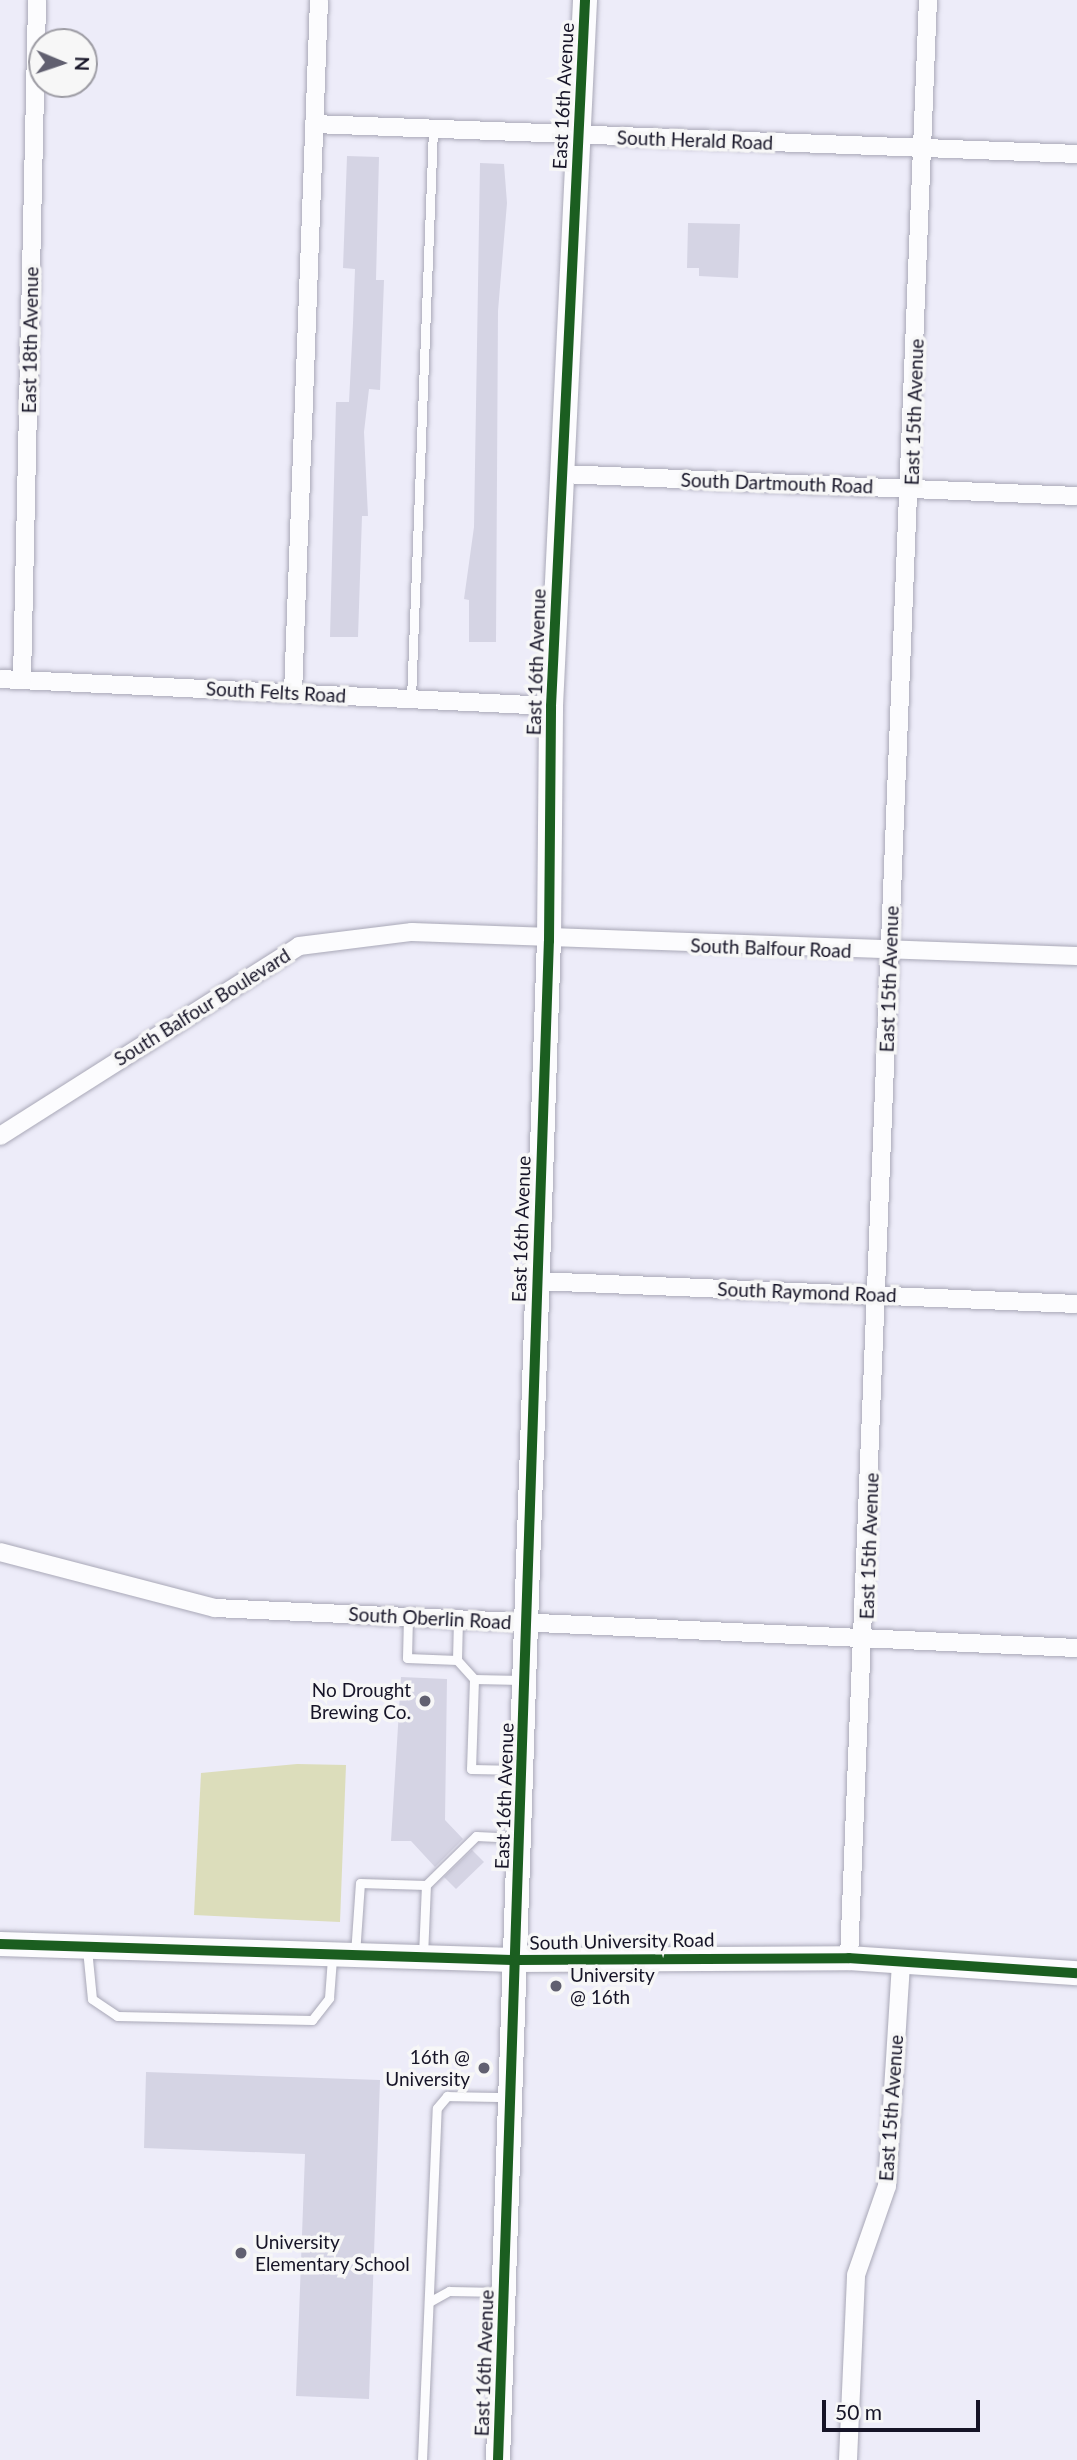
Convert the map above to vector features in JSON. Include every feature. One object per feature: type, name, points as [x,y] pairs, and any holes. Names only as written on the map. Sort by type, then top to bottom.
[{"type":"main road","name":"East 16th Avenue","points":[[498,2460],[549,940],[551,706],[585,0]]},
{"type":"main road","name":"South University Road","points":[[0,1944],[515,1960],[849,1958],[1077,1973]]},
{"type":"street","name":"East 18th Avenue","points":[[22,679],[37,0]]},
{"type":"street","points":[[293,693],[319,0]]},
{"type":"street","name":"East 15th Avenue","points":[[849,1958],[866,1639],[890,952],[912,488],[928,0]]},
{"type":"street","name":"South Herald Road","points":[[314,124],[579,137],[1077,154]]},
{"type":"street","name":"South Dartmouth Road","points":[[562,474],[1077,496]]},
{"type":"street","name":"South Felts Road","points":[[0,679],[551,706]]},
{"type":"street","name":"South Balfour Boulevard","points":[[0,1136],[299,946],[412,932],[549,940]]},
{"type":"street","name":"South Balfour Road","points":[[549,940],[1077,956]]},
{"type":"street","name":"South Raymond Road","points":[[537,1281],[1077,1304]]},
{"type":"street","name":"South Oberlin Road","points":[[0,1552],[215,1608],[1077,1648]]},
{"type":"street","name":"East 15th Avenue","points":[[848,2460],[856,2275],[887,2186],[901,1962]]},
{"type":"lane","points":[[411,699],[433,130]]},
{"type":"lane","points":[[408,1617],[407,1658],[457,1660]]},
{"type":"lane","points":[[458,1620],[457,1660],[474,1679],[471,1769],[523,1770]]},
{"type":"lane","points":[[474,1679],[526,1681]]},
{"type":"lane","points":[[423,1957],[426,1885],[476,1836],[520,1839]]},
{"type":"lane","points":[[86,1947],[92,1999],[117,2016],[312,2020],[330,1998],[344,1955],[360,1883],[426,1885]]},
{"type":"lane","points":[[422,2460],[437,2108],[447,2096],[510,2097]]},
{"type":"lane","points":[[429,2302],[449,2291],[504,2292]]},
{"type":"green space","points":[[297,1764],[346,1765],[340,1922],[194,1915],[201,1773]]},
{"type":"building","points":[[347,156],[379,157],[376,280],[384,280],[380,390],[369,389],[364,432],[368,516],[362,516],[358,637],[330,637],[336,402],[349,402],[355,269],[343,268]]},
{"type":"building","points":[[480,163],[504,164],[507,203],[498,311],[496,642],[469,642],[469,600],[464,599],[474,527]]},
{"type":"building","points":[[688,223],[740,224],[738,278],[699,276],[699,268],[687,268]]},
{"type":"building","points":[[401,1677],[447,1679],[445,1820],[463,1839],[435,1867],[411,1841],[391,1841]]},
{"type":"building","points":[[472,1850],[484,1862],[456,1889],[444,1877]]},
{"type":"building","name":"University Elementary School","points":[[146,2072],[380,2080],[369,2399],[296,2396],[305,2154],[144,2148]]},
{"type":"cycle path","points":[[498,2460],[549,941],[551,706],[585,0]]},
{"type":"cycle path","points":[[0,1944],[515,1960],[849,1958],[1077,1973]]},
{"type":"place","name":"No Drought Brewing Co.","points":[[425,1701]]},
{"type":"place","name":"University @ 16th","points":[[556,1986]]},
{"type":"place","name":"16th @ University","points":[[484,2068]]},
{"type":"place","name":"University Elementary School","points":[[241,2253]]}]
